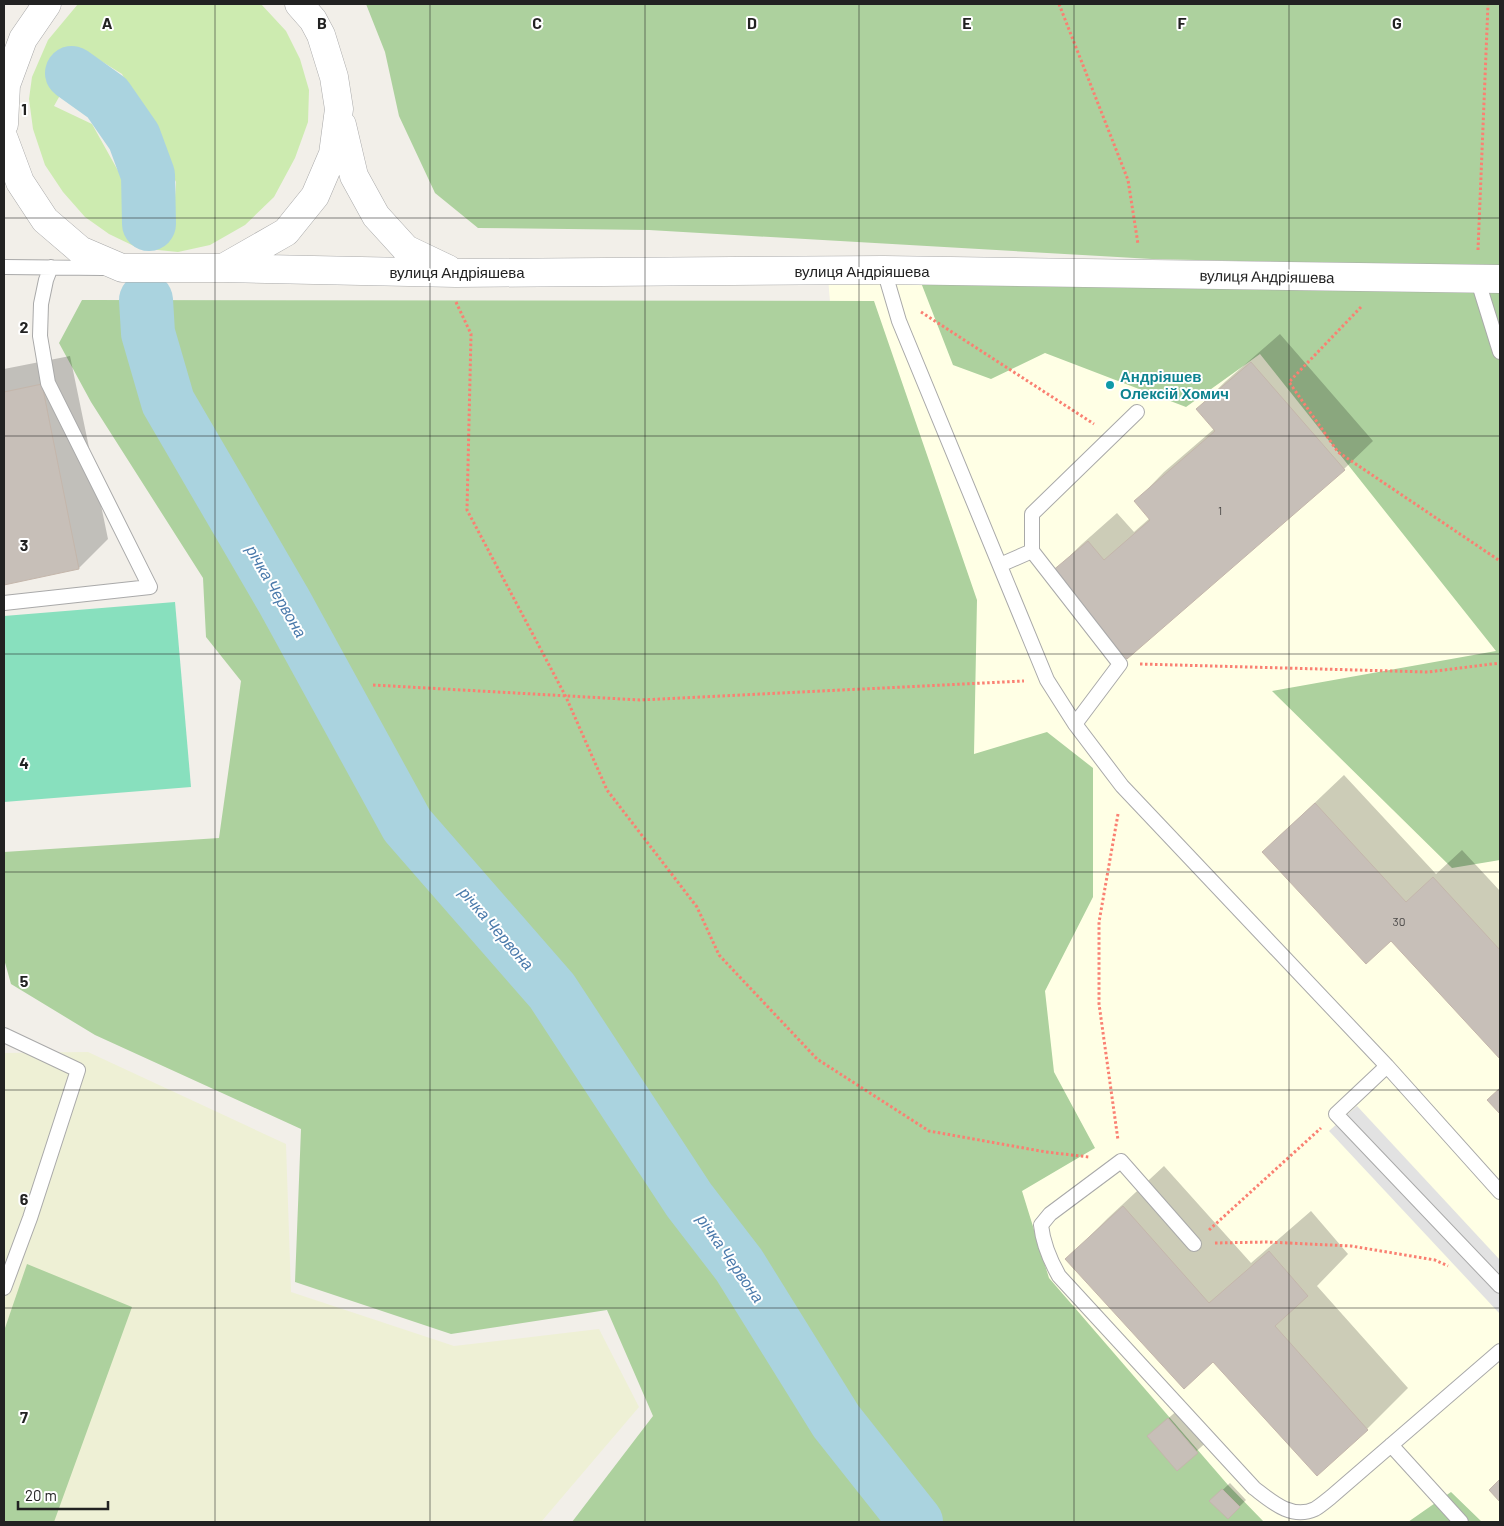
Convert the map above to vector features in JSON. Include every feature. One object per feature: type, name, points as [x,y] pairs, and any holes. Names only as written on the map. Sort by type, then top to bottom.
[{"type":"street","points":[[4,124],[5,86],[23,38],[47,4]]},
{"type":"street","points":[[299,4],[313,20],[321,35],[334,77],[354,176],[376,216],[406,249],[454,284]]},
{"type":"street","points":[[224,268],[286,232],[315,196],[333,154],[339,109]]},
{"type":"street","points":[[4,139],[20,182],[45,220],[80,250],[122,268]]},
{"type":"street","name":"вулиця Андріяшева","points":[[122,268],[224,268],[454,284],[887,281],[1143,274],[1489,278]]},
{"type":"lane","points":[[4,266],[122,268]]},
{"type":"lane","points":[[4,602],[150,587],[48,383],[40,336],[41,304],[51,267]]},
{"type":"lane","points":[[1489,278],[1500,352]]},
{"type":"lane","points":[[887,281],[899,321],[1047,680],[1075,724],[1122,786],[1387,1066],[1500,1192]]},
{"type":"lane","points":[[1075,724],[1120,664],[1032,551],[1032,514],[1111,435],[1137,412]]},
{"type":"lane","points":[[1000,565],[1032,551]]},
{"type":"lane","points":[[4,1035],[78,1070],[30,1218],[4,1288]]},
{"type":"lane","points":[[1387,1066],[1336,1114],[1500,1286]]},
{"type":"lane","points":[[1194,1244],[1121,1161],[1050,1214],[1041,1224],[1043,1239],[1059,1276],[1254,1488],[1275,1504],[1290,1511],[1302,1512],[1315,1508],[1331,1497],[1500,1351]]},
{"type":"lane","points":[[1391,1445],[1461,1522]]},
{"type":"path","points":[[1059,4],[1128,180],[1143,274]]},
{"type":"path","points":[[1488,4],[1489,278]]},
{"type":"path","points":[[1388,278],[1290,382],[1338,452],[1500,561]]},
{"type":"path","points":[[887,281],[1111,435]]},
{"type":"path","points":[[454,284],[471,334],[467,510],[566,697],[607,790],[697,907],[719,955],[817,1059],[928,1131],[1046,1152],[1121,1161],[1099,1004],[1099,922],[1122,786]]},
{"type":"path","points":[[1120,664],[1428,672],[1500,663]]},
{"type":"path","points":[[373,685],[640,700],[1047,680]]},
{"type":"path","points":[[1194,1244],[1336,1114]]},
{"type":"path","points":[[1194,1244],[1267,1242],[1351,1246],[1435,1260],[1451,1268]]},
{"type":"shaded area","points":[[828,278],[1500,293],[1500,1522],[1015,1522],[925,1414]]},
{"type":"shaded area","points":[[88,1052],[286,1144],[291,1292],[454,1346],[599,1329],[639,1407],[541,1522],[4,1522],[4,1053]]},
{"type":"shaded area","points":[[1357,1106],[1500,1260],[1500,1314],[1329,1131]]},
{"type":"green space","points":[[78,4],[261,4],[286,31],[300,59],[309,90],[308,122],[295,158],[274,197],[245,225],[210,245],[178,252],[138,248],[109,234],[85,217],[63,192],[45,165],[33,129],[29,99],[32,77],[48,40]],"holes":[[[85,51],[122,74],[176,182],[173,228],[136,230],[131,194],[92,124],[54,106]]]},
{"type":"green space","points":[[366,4],[1500,4],[1500,267],[1152,259],[649,230],[478,228],[435,193],[399,116],[385,52]]},
{"type":"green space","points":[[920,280],[1500,291],[1500,860],[1452,868],[1272,691],[1496,651],[1260,354],[1186,407],[1045,353],[991,379],[953,365]]},
{"type":"green space","points":[[82,300],[874,301],[977,600],[974,754],[1047,732],[1093,768],[1093,897],[1045,991],[1054,1072],[1095,1148],[1022,1191],[1049,1278],[1228,1485],[1264,1522],[572,1522],[653,1416],[607,1310],[451,1334],[295,1282],[301,1129],[95,1035],[11,984],[4,959],[4,852],[219,838],[241,681],[206,637],[203,578],[91,402],[59,343]]},
{"type":"green space","points":[[175,602],[191,787],[4,802],[4,616]]},
{"type":"green space","points":[[27,1264],[132,1307],[54,1522],[4,1522],[4,1331]]},
{"type":"green space","points":[[1451,1492],[1482,1522],[1408,1522]]},
{"type":"building","points":[[1251,362],[1345,470],[1127,659],[1051,572],[1088,541],[1104,560],[1150,520],[1134,501],[1215,431],[1196,409]]},
{"type":"building","points":[[42,384],[79,569],[4,585],[4,392]]},
{"type":"building","points":[[1315,803],[1406,902],[1433,877],[1500,950],[1500,1059],[1391,941],[1366,964],[1262,852]]},
{"type":"building","points":[[1500,1088],[1500,1114],[1487,1100]]},
{"type":"building","points":[[1123,1206],[1209,1303],[1269,1251],[1308,1296],[1275,1326],[1368,1430],[1317,1476],[1213,1362],[1184,1389],[1065,1259]]},
{"type":"building","points":[[1168,1418],[1198,1453],[1177,1471],[1147,1436]]},
{"type":"building","points":[[1500,1479],[1500,1502],[1489,1490]]},
{"type":"building","points":[[1222,1489],[1240,1507],[1228,1519],[1209,1501]]},
{"type":"waterway","points":[[72,73],[107,98],[134,137],[148,175],[149,224]]},
{"type":"waterway","name":"річка Червона","points":[[146,300],[148,333],[168,402],[284,601],[407,825],[552,991],[689,1200],[739,1265],[836,1421],[916,1522]]},
{"type":"place","name":"Андріяшев Олексій Хомич","points":[[1110,385]]}]
